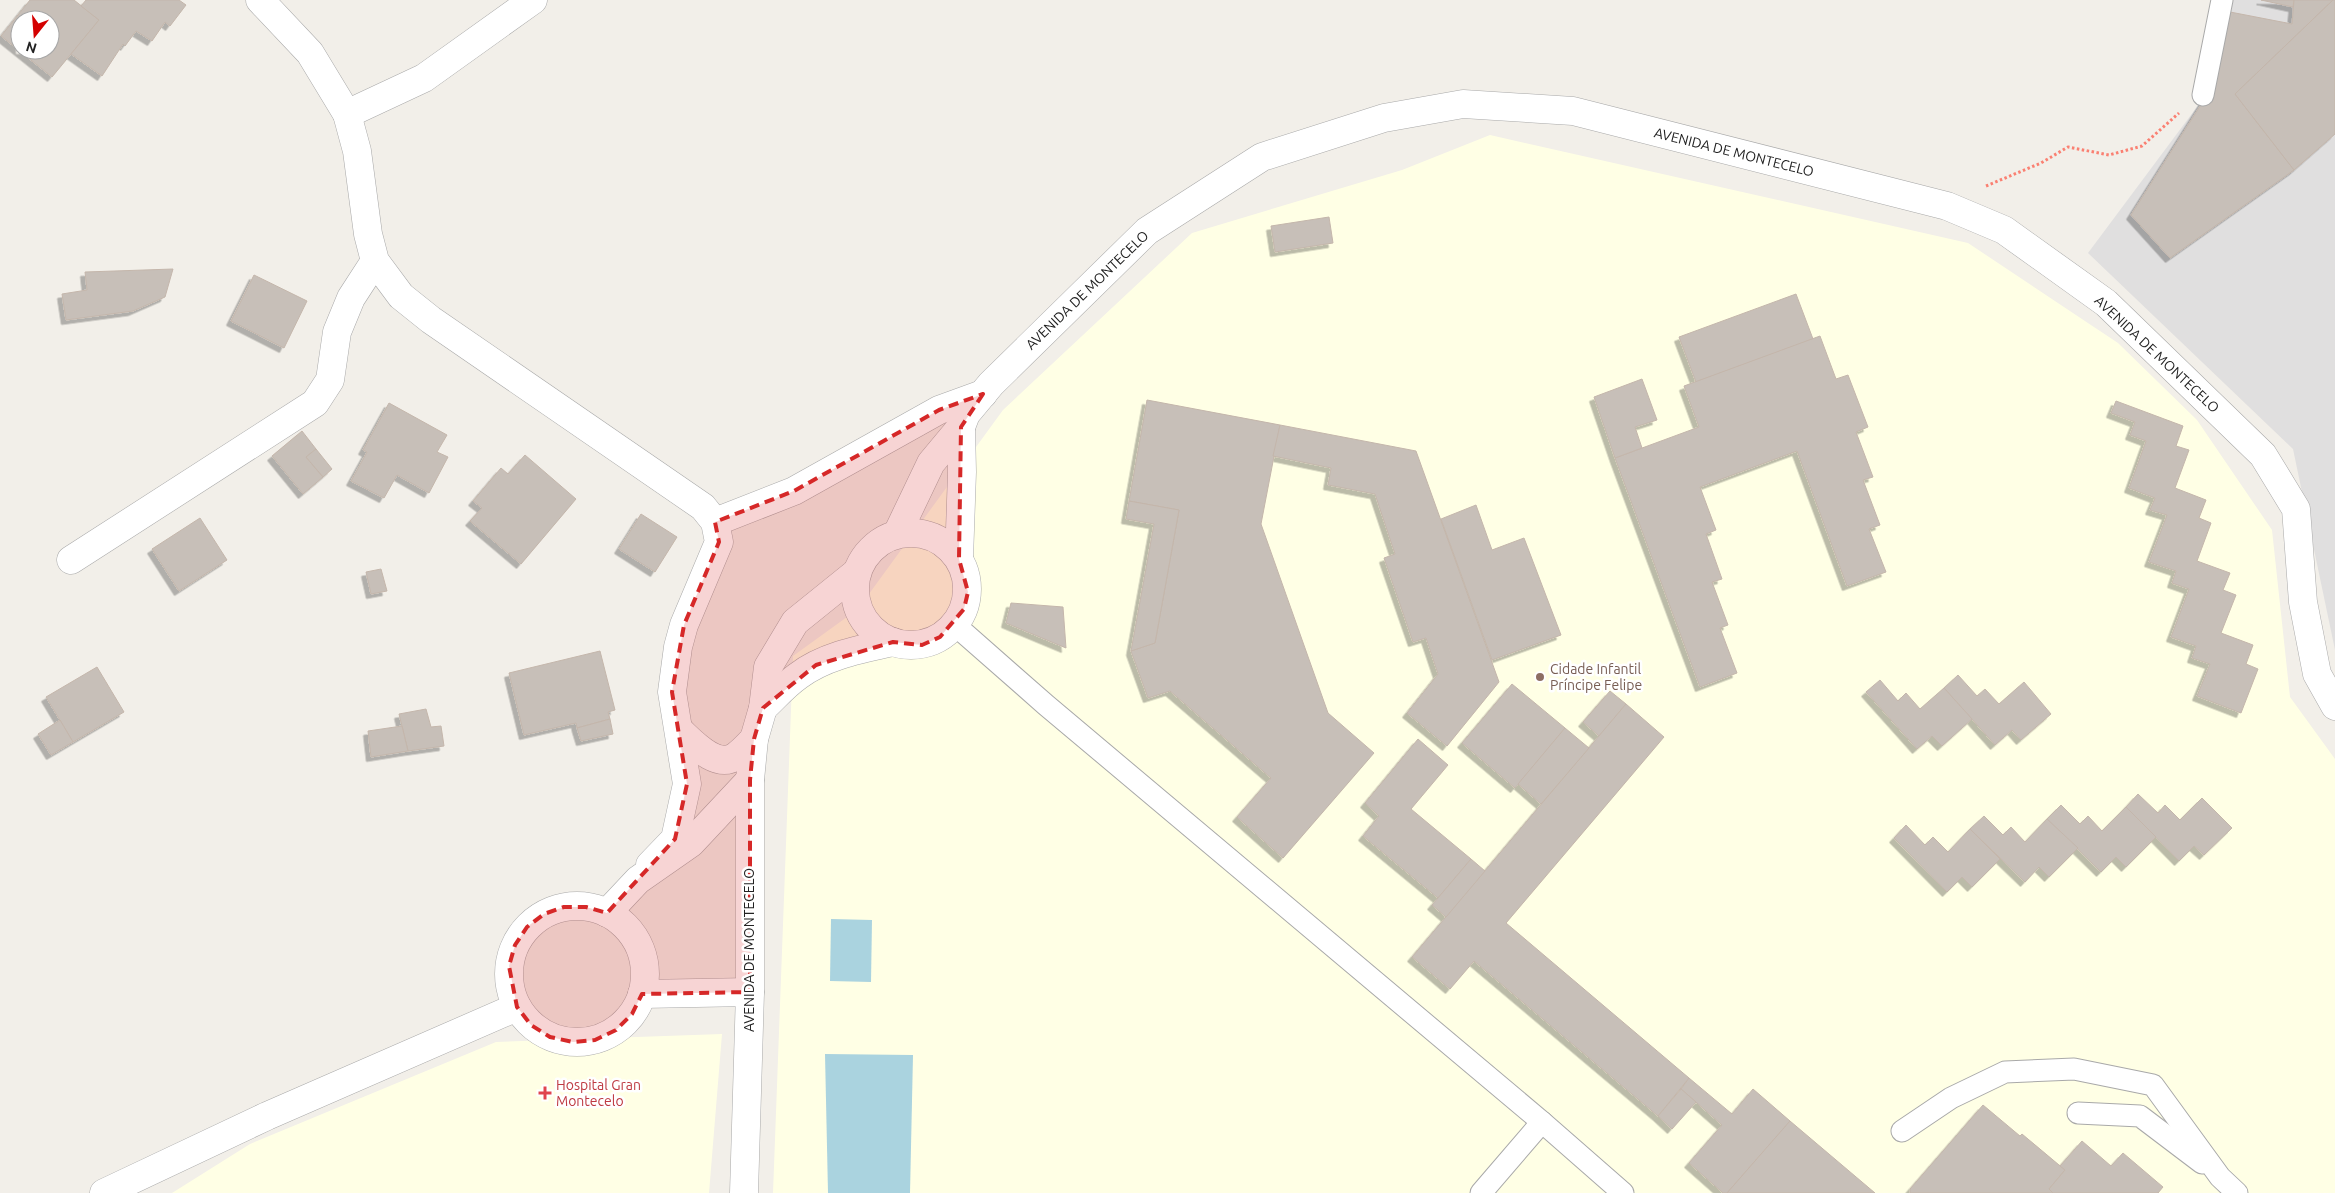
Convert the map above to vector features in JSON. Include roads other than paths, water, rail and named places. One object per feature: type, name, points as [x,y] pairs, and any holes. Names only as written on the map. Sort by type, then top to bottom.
[{"type":"street","points":[[260,0],[310,53],[347,114],[357,151],[368,234],[374,261],[401,296],[431,320],[703,507],[715,522],[719,542],[684,625],[678,647],[672,692],[680,731],[687,784],[674,838],[607,913]]},
{"type":"street","points":[[347,114],[424,78],[533,0]]},
{"type":"street","name":"AVENIDA DE MONTECELO","points":[[896,534],[932,463],[961,427],[966,414],[984,394],[1147,231],[1262,157],[1384,118],[1462,104],[1573,111],[1947,206],[2004,230],[2106,303],[2263,455],[2296,509],[2303,602],[2317,674],[2335,706]]},
{"type":"street","points":[[71,560],[315,403],[330,380],[337,332],[351,298],[374,261]]},
{"type":"street","points":[[715,522],[794,491],[939,410],[984,394]]},
{"type":"street","points":[[959,559],[962,472],[961,427]]},
{"type":"street","points":[[915,532],[933,536],[948,545],[959,559],[966,574],[968,592],[964,609],[955,624],[940,637],[922,644],[902,645],[883,638],[868,626],[858,609],[854,590],[857,572],[866,554],[879,542],[896,534],[915,532]]},
{"type":"street","name":"AVENIDA DE MONTECELO","points":[[744,1193],[750,992],[750,780],[754,739],[763,708],[768,666],[795,622],[857,572]]},
{"type":"street","points":[[763,708],[797,676],[816,665],[858,650],[893,642]]},
{"type":"street","points":[[680,731],[703,751],[718,759],[735,757],[754,739]]},
{"type":"street","points":[[638,880],[691,843],[750,780]]},
{"type":"street","points":[[564,907],[586,907],[607,913],[622,924],[635,938],[643,956],[645,975],[642,994],[632,1014],[616,1030],[595,1040],[573,1042],[550,1037],[531,1025],[517,1007],[510,987],[509,966],[515,945],[527,927],[544,914],[564,907]]},
{"type":"street","points":[[642,994],[750,992]]},
{"type":"street","points":[[104,1193],[267,1116],[517,1007]]},
{"type":"lane","points":[[2203,95],[2222,0]]},
{"type":"lane","points":[[955,624],[1046,705],[1542,1122],[1623,1193]]},
{"type":"lane","points":[[1902,1131],[1951,1098],[2005,1072],[2074,1069],[2153,1085],[2220,1177]]},
{"type":"lane","points":[[2078,1114],[2140,1116],[2220,1177],[2237,1193]]},
{"type":"lane","points":[[1481,1193],[1542,1122]]},
{"type":"water","points":[[831,919],[872,920],[871,982],[830,981]]},
{"type":"water","points":[[825,1054],[913,1055],[910,1193],[828,1193]]},
{"type":"place","name":"Cidade Infantil Príncipe Felipe","points":[[1540,677]]},
{"type":"place","name":"Hospital Gran Montecelo","points":[[545,1093]]}]
